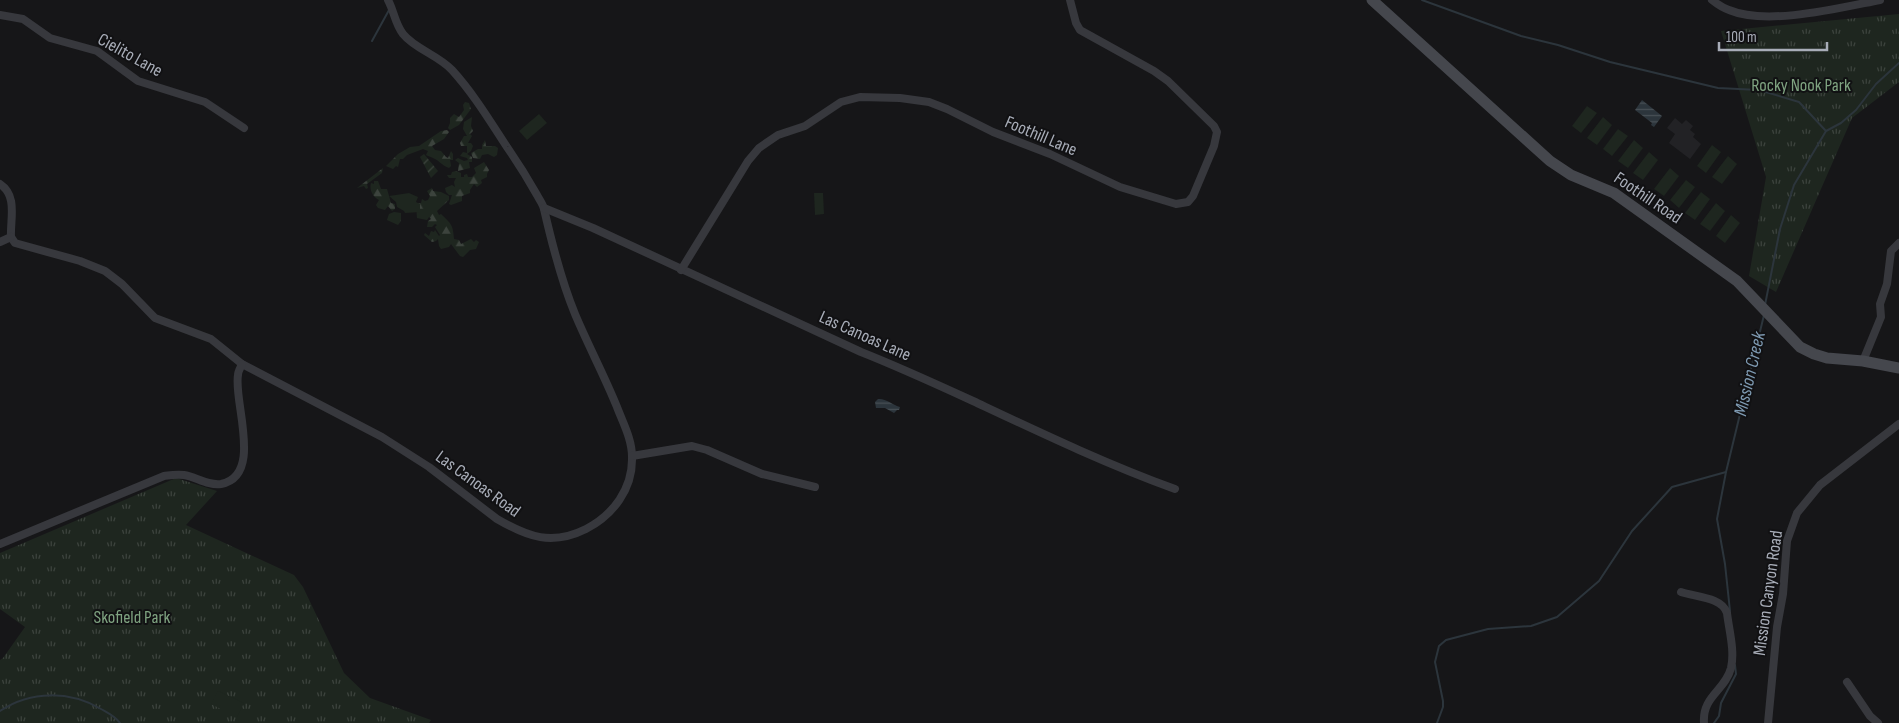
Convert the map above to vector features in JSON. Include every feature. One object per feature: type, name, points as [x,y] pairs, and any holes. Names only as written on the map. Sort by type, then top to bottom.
[{"type":"main road","name":"Foothill Road","points":[[1372,0],[1550,161],[1571,175],[1614,193],[1737,281],[1800,347],[1827,358],[1863,361],[1899,368]]},
{"type":"street","name":"Las Canoas Road","points":[[11,237],[16,243],[26,247],[100,268],[122,284],[155,318],[211,339],[242,364],[390,442],[429,466],[497,519],[532,536],[564,537],[575,534],[603,520],[615,507],[629,480],[632,456],[628,433],[575,314],[563,280],[544,214],[544,208],[526,176],[473,98],[444,62],[406,38],[396,22],[388,0]]},
{"type":"street","name":"Foothill Lane","points":[[681,270],[748,161],[759,148],[778,135],[805,126],[841,102],[860,98],[900,98],[929,102],[993,132],[1050,154],[1120,187],[1176,204],[1188,202],[1193,196],[1208,156],[1214,146],[1217,132],[1214,126],[1181,92],[1154,71],[1082,31],[1076,23],[1070,0]]},
{"type":"street","points":[[1712,0],[1729,11],[1740,14],[1778,16],[1816,12],[1880,0]]},
{"type":"street","name":"Cielito Lane","points":[[0,15],[22,19],[50,38],[97,52],[138,81],[205,102],[244,128]]},
{"type":"street","points":[[0,184],[8,192],[12,200],[11,237],[0,242]]},
{"type":"street","name":"Las Canoas Lane","points":[[544,208],[593,228],[861,352],[895,365],[1063,442],[1175,489]]},
{"type":"street","points":[[1863,361],[1881,317],[1880,304],[1887,284],[1891,251],[1899,243]]},
{"type":"street","points":[[0,544],[164,476],[183,475],[215,485],[230,481],[240,469],[244,453],[238,379],[242,364]]},
{"type":"street","name":"Mission Canyon Road","points":[[1768,723],[1777,627],[1784,594],[1787,541],[1797,513],[1820,485],[1899,424]]},
{"type":"street","points":[[632,456],[692,446],[707,450],[762,474],[815,487]]},
{"type":"street","points":[[1681,592],[1718,602],[1726,608],[1727,613],[1732,658],[1731,667],[1723,684],[1708,702],[1704,723]]},
{"type":"street","points":[[1847,682],[1870,716],[1878,723]]},
{"type":"shaded area","points":[[1642,100],[1662,116],[1654,127],[1651,125],[1652,123],[1635,110]]},
{"type":"shaded area","points":[[1675,118],[1682,124],[1686,120],[1693,126],[1690,130],[1695,134],[1693,137],[1701,144],[1690,159],[1669,143],[1675,134],[1667,128]]},
{"type":"shaded area","points":[[878,399],[900,407],[899,410],[894,413],[885,408],[876,408],[875,402]]},
{"type":"green space","name":"Rocky Nook Park","points":[[1899,14],[1899,82],[1852,118],[1776,292],[1749,276],[1766,177],[1721,31]]},
{"type":"green space","points":[[465,102],[469,103],[471,109],[459,125],[450,130],[448,128],[450,118],[454,114],[459,117],[464,110],[463,105]]},
{"type":"green space","points":[[1587,106],[1597,113],[1581,133],[1572,126]]},
{"type":"green space","points":[[539,114],[547,123],[527,140],[519,131]]},
{"type":"green space","points":[[472,117],[471,126],[473,131],[470,134],[472,136],[468,143],[471,143],[473,146],[467,154],[472,157],[472,162],[469,162],[470,168],[458,171],[459,163],[455,160],[458,158],[464,161],[468,160],[460,156],[463,152],[467,153],[467,146],[461,146],[460,143],[464,136],[467,136],[463,129],[464,122]]},
{"type":"green space","points":[[1603,117],[1612,125],[1597,145],[1587,138]]},
{"type":"green space","points":[[1618,129],[1628,136],[1612,156],[1603,149]]},
{"type":"green space","points":[[447,130],[449,132],[444,139],[432,146],[448,158],[451,151],[453,160],[450,160],[451,166],[449,168],[426,155],[428,151],[423,149],[400,159],[398,167],[396,166],[393,169],[386,166],[398,154],[410,147],[419,146],[441,131]]},
{"type":"green space","points":[[485,140],[486,146],[498,148],[497,155],[494,157],[488,154],[482,155],[480,159],[473,158],[471,153],[482,149]]},
{"type":"green space","points":[[1634,140],[1643,148],[1628,168],[1618,161]]},
{"type":"green space","points":[[1712,145],[1721,152],[1706,173],[1697,166]]},
{"type":"green space","points":[[1649,152],[1658,160],[1643,180],[1633,173]]},
{"type":"green space","points":[[424,154],[438,171],[431,178],[420,157]]},
{"type":"green space","points":[[1728,156],[1737,164],[1722,184],[1712,177]]},
{"type":"green space","points":[[484,162],[489,170],[487,177],[481,180],[482,183],[477,187],[474,184],[470,193],[462,196],[462,201],[449,204],[452,195],[446,192],[445,188],[452,185],[455,187],[454,182],[456,178],[449,178],[447,175],[451,175],[452,172],[456,171],[461,173],[461,177],[467,174],[468,177],[472,177],[476,173],[474,168]]},
{"type":"green space","points":[[383,168],[382,173],[367,184],[368,188],[366,189],[364,186],[357,188]]},
{"type":"green space","points":[[1670,168],[1679,176],[1664,196],[1654,189]]},
{"type":"green space","points":[[1686,180],[1695,187],[1679,208],[1670,200]]},
{"type":"green space","points":[[374,181],[378,181],[381,189],[387,189],[391,203],[395,204],[395,209],[392,211],[388,206],[385,210],[378,208],[376,205],[379,200],[371,191],[371,183],[374,184]]},
{"type":"green space","points":[[432,188],[433,191],[449,196],[449,200],[437,211],[451,225],[454,239],[459,240],[461,244],[471,239],[474,242],[476,240],[479,242],[476,249],[470,250],[463,257],[460,256],[451,244],[449,247],[441,249],[438,239],[432,242],[424,235],[425,233],[429,236],[431,231],[434,232],[435,230],[440,235],[435,227],[437,225],[427,227],[428,221],[431,219],[429,217],[427,220],[417,218],[416,204],[421,203],[422,199],[428,200],[430,196],[427,191]]},
{"type":"green space","points":[[1701,192],[1710,199],[1695,220],[1685,213]]},
{"type":"green space","points":[[409,193],[418,197],[416,202],[420,204],[420,212],[405,213],[397,207],[396,202],[389,196]]},
{"type":"green space","points":[[814,193],[823,193],[824,214],[815,215]]},
{"type":"green space","points":[[1716,203],[1725,211],[1710,231],[1700,224]]},
{"type":"green space","points":[[394,212],[401,213],[401,221],[398,225],[387,220],[389,214]]},
{"type":"green space","points":[[1731,215],[1740,223],[1725,243],[1716,236]]},
{"type":"green space","name":"Skofield Park","points":[[176,478],[217,491],[186,525],[294,575],[303,587],[344,673],[370,698],[431,720],[429,723],[0,723],[0,660],[25,627],[0,609],[0,553]]},
{"type":"green space","points":[[218,691],[244,703],[237,717],[211,704]]},
{"type":"waterway","points":[[1422,0],[1521,36],[1558,45],[1610,62],[1718,88],[1759,90],[1799,102],[1826,131]]},
{"type":"waterway","points":[[372,41],[389,10]]},
{"type":"waterway","name":"Mission Creek","points":[[1765,305],[1780,229],[1794,185],[1826,131],[1841,123],[1856,110],[1876,84],[1899,63]]},
{"type":"waterway","name":"Mission Creek","points":[[1730,611],[1725,564],[1717,519],[1726,472],[1764,315]]},
{"type":"waterway","points":[[1437,723],[1443,707],[1435,662],[1439,646],[1446,640],[1488,629],[1531,626],[1557,617],[1599,581],[1632,531],[1672,487],[1726,472]]},
{"type":"waterway","name":"Mission Creek","points":[[1714,723],[1719,716],[1721,703],[1736,674],[1735,665]]},
{"type":"waterway","points":[[0,711],[24,699],[50,695],[64,696],[89,703],[116,718],[120,723]]}]
